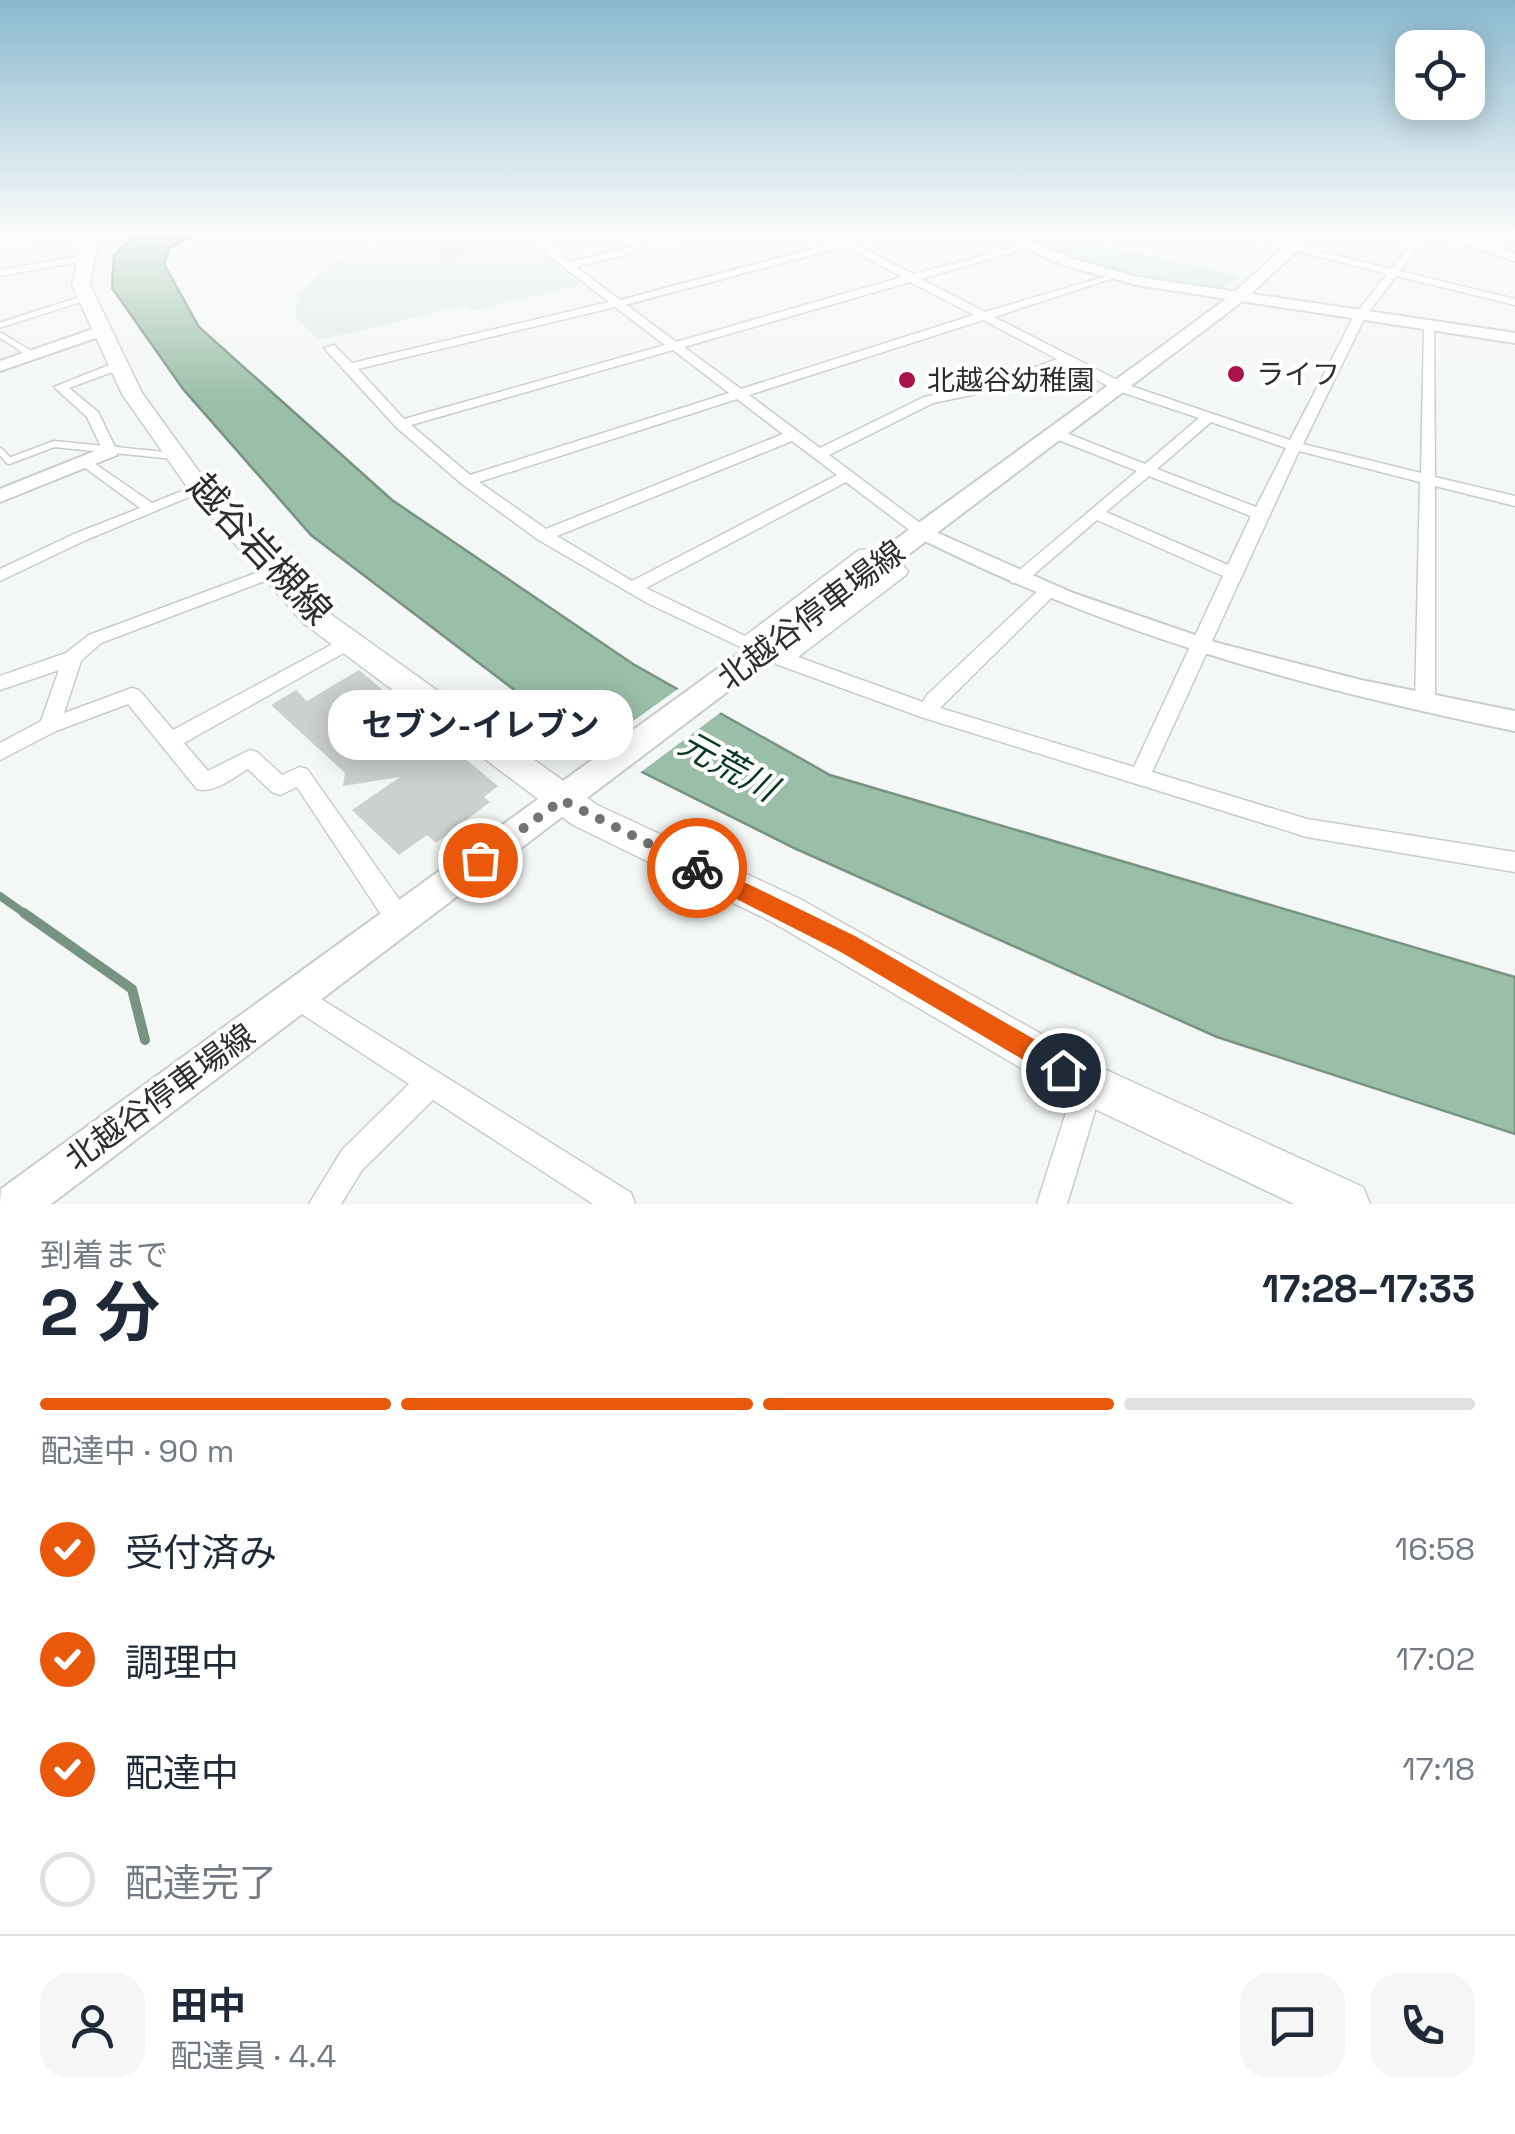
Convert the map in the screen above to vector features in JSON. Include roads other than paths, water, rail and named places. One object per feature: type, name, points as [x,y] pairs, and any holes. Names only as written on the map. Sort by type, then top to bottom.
[{"type":"main road","name":"越谷岩槻線","points":[[83,288],[132,394],[174,456],[312,615],[572,793],[611,828],[786,910],[1089,1084],[1346,1204]]},
{"type":"main road","name":"北越谷停車場線","points":[[16,1204],[1248,288]]},
{"type":"street","points":[[599,288],[922,532],[1018,579],[1200,648],[1316,681],[1515,721]]},
{"type":"street","points":[[351,367],[672,288]]},
{"type":"street","points":[[401,424],[876,288]]},
{"type":"street","points":[[931,288],[1120,387],[1294,446],[1515,501]]},
{"type":"street","points":[[467,481],[1073,288]]},
{"type":"street","points":[[1185,288],[1515,338]]},
{"type":"street","points":[[1139,778],[1260,514],[1360,316],[1381,288]]},
{"type":"street","points":[[1459,288],[1515,302]]},
{"type":"street","points":[[1425,704],[1430,326]]},
{"type":"street","points":[[0,366],[102,331]]},
{"type":"street","points":[[330,348],[401,424],[467,481],[543,536],[632,588],[748,644],[865,554],[886,559],[900,572],[783,659],[928,712],[1307,828],[1515,862]]},
{"type":"street","points":[[818,455],[929,400],[1000,385],[1069,360]]},
{"type":"street","points":[[0,496],[110,451],[93,416],[60,387],[119,365]]},
{"type":"street","points":[[1018,579],[1209,417]]},
{"type":"street","points":[[1056,434],[1260,514]]},
{"type":"street","points":[[543,536],[792,436]]},
{"type":"street","points":[[85,462],[150,508]]},
{"type":"street","points":[[632,588],[847,476]]},
{"type":"street","points":[[0,576],[200,489]]},
{"type":"street","points":[[1095,513],[1234,574]]},
{"type":"street","points":[[50,726],[79,649],[95,639],[272,572]]},
{"type":"street","points":[[928,712],[934,700],[1047,592]]},
{"type":"street","points":[[172,740],[350,642]]},
{"type":"street","points":[[0,683],[73,658]]},
{"type":"street","points":[[0,752],[50,726],[132,695],[205,783],[250,758],[280,786],[300,775],[399,920]]},
{"type":"street","points":[[297,996],[620,1204]]},
{"type":"street","points":[[324,1204],[352,1160],[430,1083]]},
{"type":"street","points":[[1052,1204],[1089,1084]]},
{"type":"lane","points":[[0,325],[85,298]]},
{"type":"lane","points":[[0,335],[32,355]]},
{"type":"lane","points":[[0,451],[9,461],[54,444],[174,456]]},
{"type":"water","name":"元荒川","points":[[112,288],[177,288],[199,327],[392,500],[633,664],[830,775],[1515,977],[1515,1134],[1217,1037],[794,848],[584,743],[311,535],[183,389]]},
{"type":"waterway","points":[[0,896],[27,915]]},
{"type":"waterway","points":[[24,913],[132,989],[145,1040]]},
{"type":"place","name":"ライフ","points":[[1236,374]]},
{"type":"place","name":"北越谷幼稚園","points":[[907,380]]},
{"type":"place","name":"セブン-イレブン","points":[[480,860]]}]
